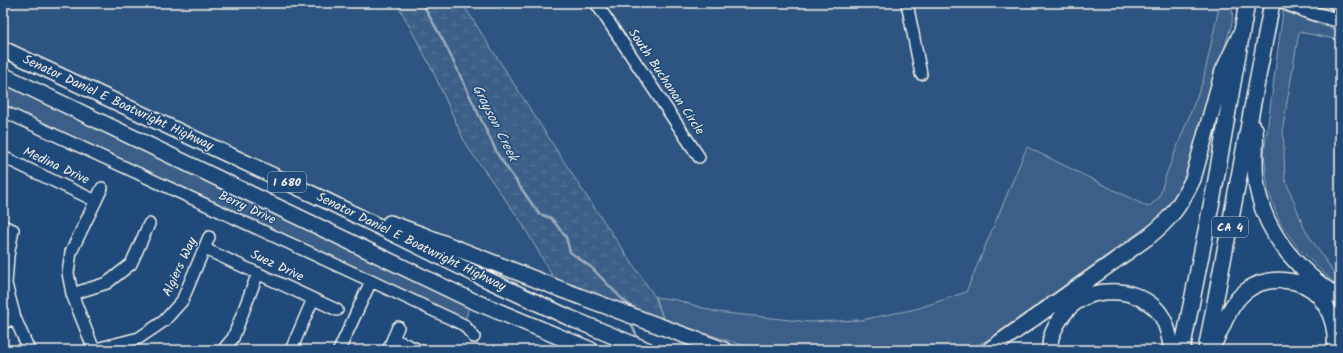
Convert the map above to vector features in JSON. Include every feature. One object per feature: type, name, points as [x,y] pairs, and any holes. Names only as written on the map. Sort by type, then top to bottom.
[{"type":"highway","name":"CA 4","points":[[1182,350],[1214,191],[1246,4]]},
{"type":"highway","name":"CA 4","points":[[1206,350],[1271,9]]},
{"type":"highway","points":[[989,350],[1147,238],[1170,217],[1186,194],[1193,180],[1223,71],[1242,31]]},
{"type":"highway","name":"Senator Daniel E Boatwright Highway","points":[[3,49],[327,201],[475,274],[570,318],[647,350]]},
{"type":"highway","name":"Senator Daniel E Boatwright Highway","points":[[3,75],[471,300],[590,350]]},
{"type":"highway","points":[[1253,104],[1256,140],[1255,162],[1258,189],[1268,220],[1283,246],[1302,268],[1330,292],[1340,298]]},
{"type":"highway","points":[[327,201],[423,235],[560,289],[724,350]]},
{"type":"highway","points":[[1210,350],[1219,335],[1232,305],[1247,290],[1260,283],[1272,280],[1287,280],[1302,284],[1318,295],[1328,310],[1334,326],[1334,350]]},
{"type":"highway","points":[[1050,350],[1052,334],[1063,313],[1074,303],[1091,294],[1110,291],[1127,293],[1144,300],[1157,310],[1166,324],[1172,350]]},
{"type":"main road","points":[[1286,3],[1309,12],[1340,21]]},
{"type":"main road","points":[[1335,3],[1340,4]]},
{"type":"street","name":"South Buchanan Circle","points":[[596,3],[699,157]]},
{"type":"street","points":[[907,3],[921,74]]},
{"type":"street","name":"Berry Drive","points":[[3,111],[464,325],[474,337]]},
{"type":"street","name":"Medina Drive","points":[[3,157],[96,201]]},
{"type":"street","points":[[93,350],[72,294],[68,273],[71,252],[102,188]]},
{"type":"street","points":[[72,294],[107,283],[132,264],[149,224]]},
{"type":"street","points":[[3,226],[13,230],[4,283],[15,318],[29,350]]},
{"type":"street","name":"Algiers Way","points":[[93,350],[140,338],[164,321],[182,301],[209,237]]},
{"type":"street","name":"Suez Drive","points":[[205,249],[337,310]]},
{"type":"street","points":[[223,350],[233,338],[258,273]]},
{"type":"street","points":[[339,350],[371,281]]},
{"type":"street","points":[[290,350],[313,299]]},
{"type":"street","points":[[3,323],[15,318]]},
{"type":"street","points":[[388,350],[398,327]]},
{"type":"street","points":[[393,339],[419,350]]},
{"type":"shaded area","points":[[3,3],[397,3],[432,69],[560,289],[327,201],[3,49]]},
{"type":"shaded area","points":[[462,3],[1220,3],[1203,81],[1166,175],[1159,198],[1148,207],[1027,147],[967,292],[916,309],[861,320],[809,322],[716,312],[677,300],[655,297],[579,185]]},
{"type":"shaded area","points":[[1299,32],[1340,40],[1340,279],[1336,276],[1305,230],[1285,179],[1283,126]]},
{"type":"green space","points":[[397,3],[462,3],[579,185],[655,297],[667,329],[560,289],[520,220],[466,145],[432,69]]},
{"type":"green space","points":[[1220,3],[1233,3],[1232,23],[1191,164],[1182,186],[1168,207],[1152,223],[989,339],[969,350],[758,350],[664,320],[655,297],[677,300],[716,312],[809,322],[861,320],[916,309],[966,292],[1027,147],[1148,207],[1159,198],[1166,175],[1203,81]]},
{"type":"green space","points":[[1283,11],[1330,28],[1340,30],[1340,40],[1299,32],[1283,126],[1285,179],[1305,230],[1336,276],[1340,279],[1340,287],[1335,284],[1298,248],[1280,223],[1268,190],[1264,153]]},
{"type":"green space","points":[[3,75],[471,300],[464,325],[3,111]]},
{"type":"waterway","name":"Grayson Creek","points":[[422,3],[444,42],[498,155],[539,214],[551,218],[566,237],[570,252],[592,268],[623,300],[635,309],[634,312]]},
{"type":"waterway","name":"Grayson Creek","points":[[633,321],[632,326],[639,340]]}]
